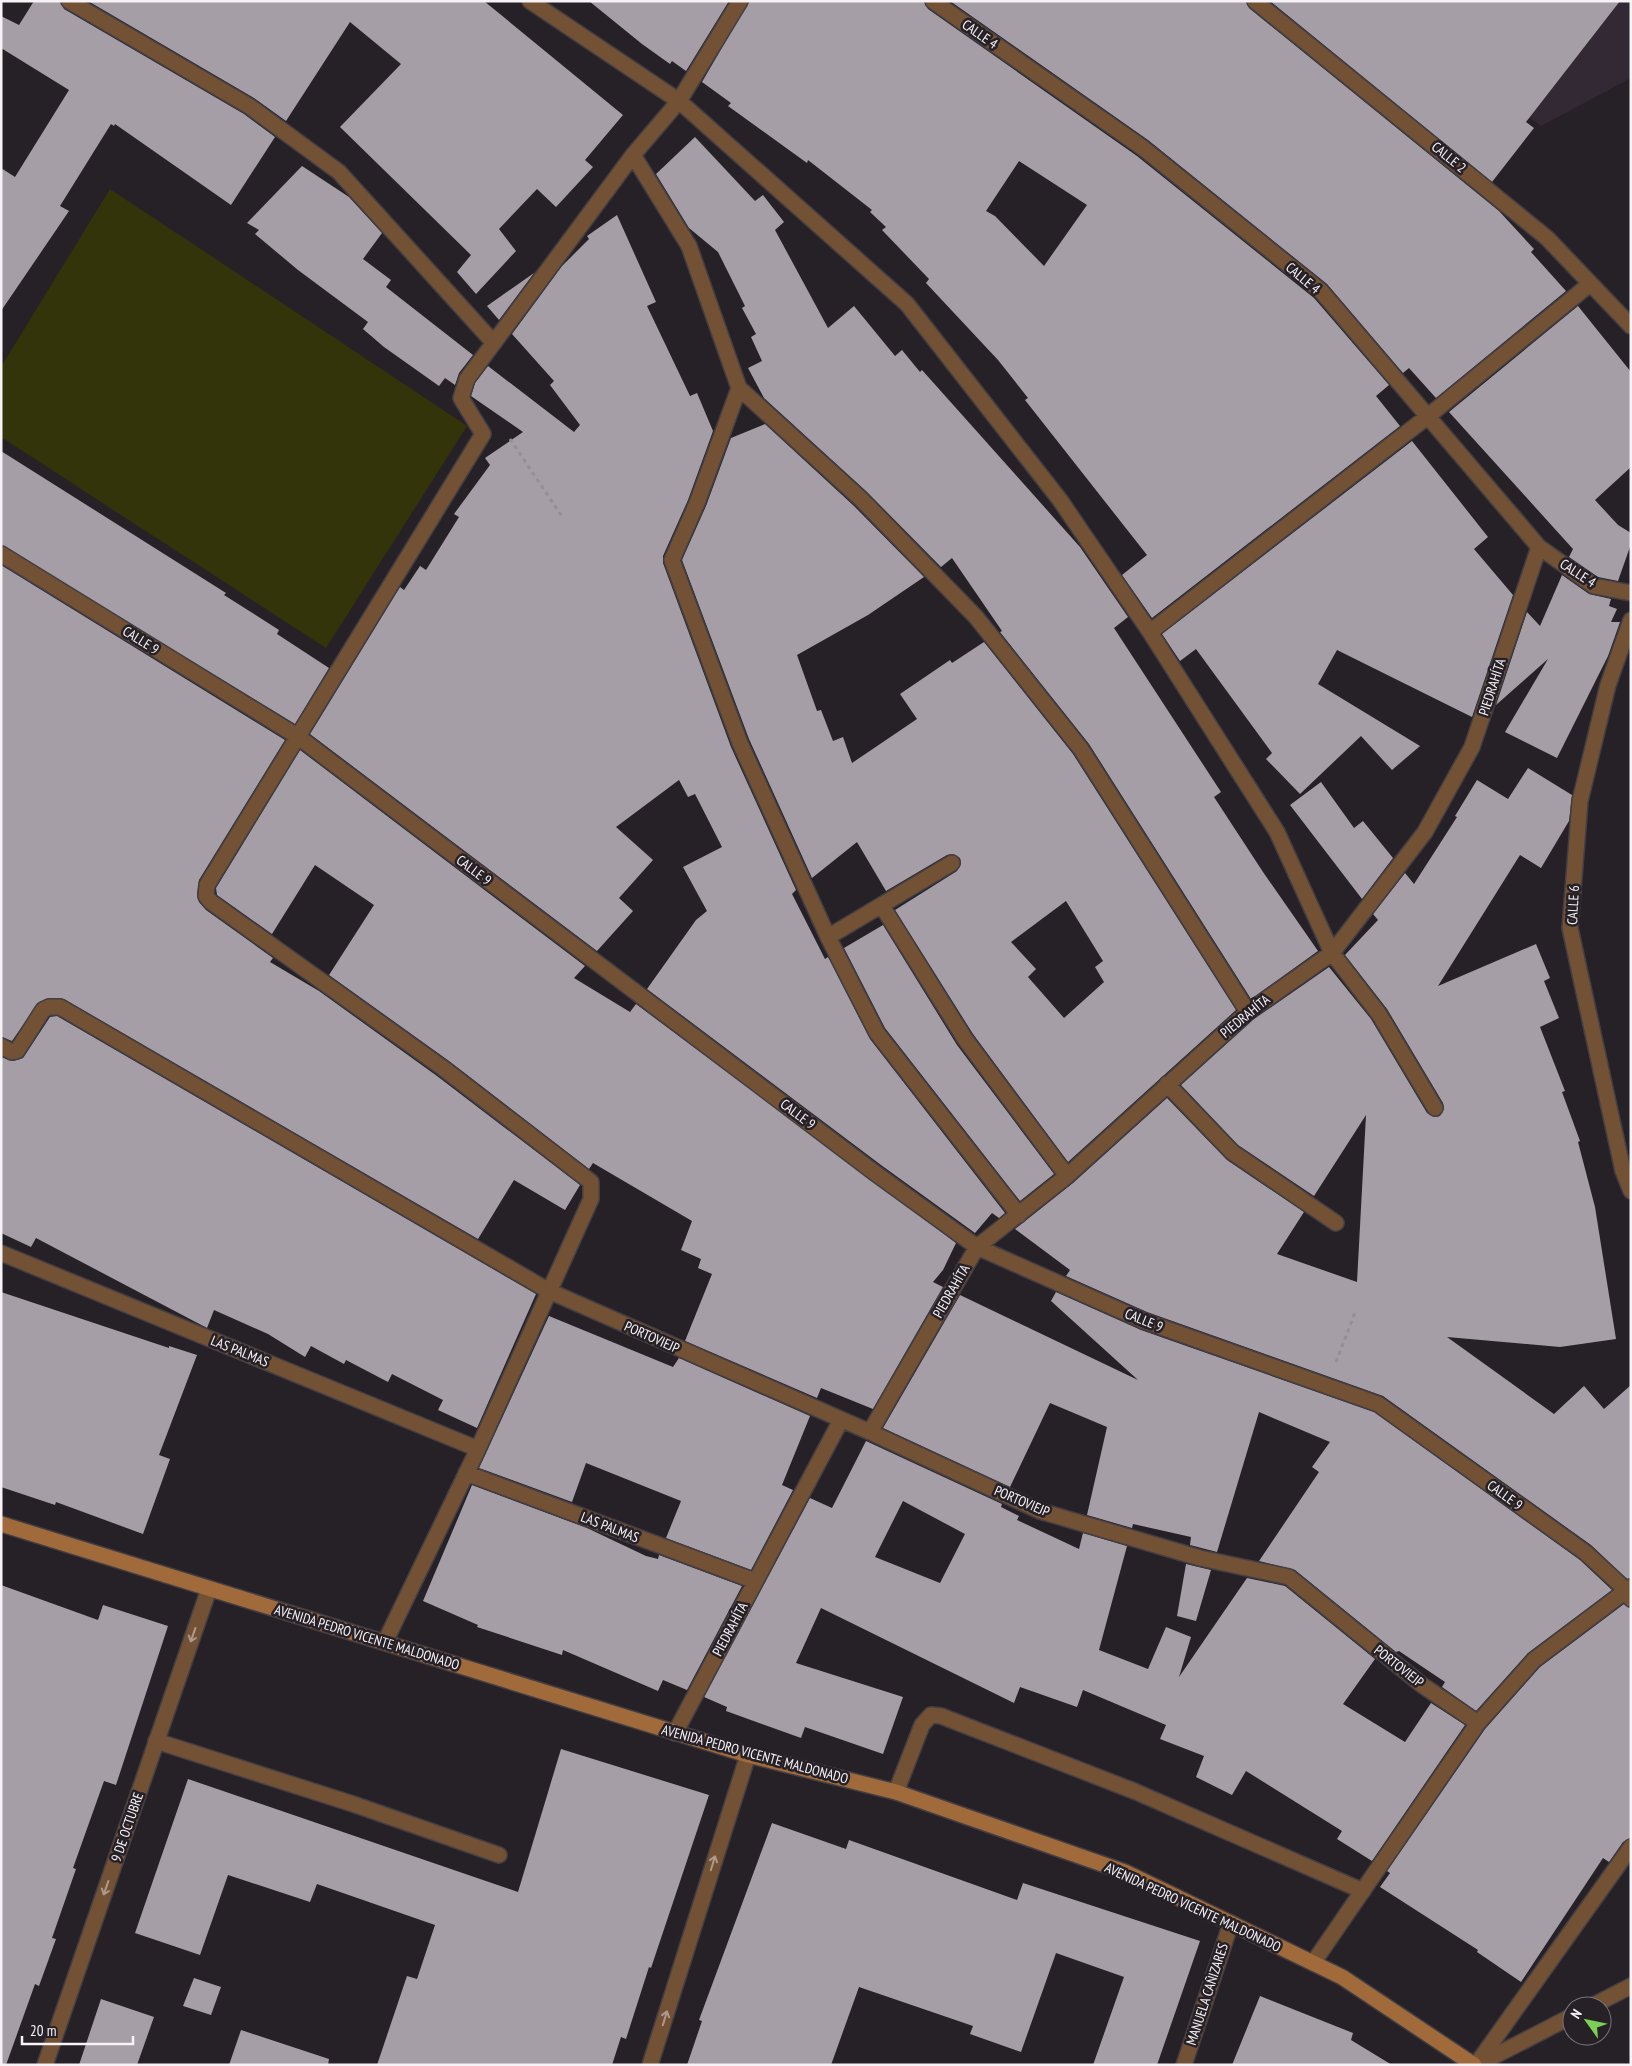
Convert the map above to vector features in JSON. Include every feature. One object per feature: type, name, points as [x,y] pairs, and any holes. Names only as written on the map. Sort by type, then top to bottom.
[{"type":"main road","name":"AVENIDA PEDRO VICENTE MALDONADO","points":[[1,1524],[748,1755],[896,1792],[1125,1872],[1342,1977],[1476,2065]]},
{"type":"street","points":[[69,1],[249,106],[339,172],[493,342]]},
{"type":"street","points":[[530,1],[678,101],[907,304],[1060,500],[1150,632],[1277,832],[1332,952],[1379,1014],[1434,1108]]},
{"type":"street","points":[[385,1642],[478,1449],[591,1198],[591,1182],[443,1068],[211,902],[206,896],[207,885],[483,434],[461,398],[467,379],[633,155],[678,101],[740,1]]},
{"type":"street","name":"CALLE 4","points":[[933,1],[1143,148],[1321,292],[1539,547],[1594,586],[1631,593]]},
{"type":"street","name":"CALLE 2","points":[[1255,1],[1547,238],[1631,326]]},
{"type":"street","points":[[633,155],[689,246],[739,388],[861,499],[976,617],[1081,749],[1248,1012]]},
{"type":"street","points":[[1150,632],[1427,416],[1590,284]]},
{"type":"street","points":[[739,388],[697,503],[672,560],[740,743],[828,937],[877,1033],[1019,1215]]},
{"type":"street","name":"PIEDRAHÍTA","points":[[870,1432],[976,1247],[1067,1176],[1248,1012],[1332,952],[1425,832],[1472,746],[1539,547]]},
{"type":"street","name":"CALLE 9","points":[[1,554],[297,736],[875,1173],[976,1247],[1144,1321],[1378,1404],[1586,1553],[1629,1592]]},
{"type":"street","name":"CALLE 6","points":[[1631,620],[1608,685],[1580,801],[1570,928],[1631,1191]]},
{"type":"street","points":[[828,937],[952,863]]},
{"type":"street","points":[[882,906],[965,1039],[1067,1176]]},
{"type":"street","name":"PORTOVIEJP","points":[[1,1046],[12,1052],[17,1050],[43,1010],[49,1007],[60,1008],[549,1291],[870,1432],[1040,1511],[1200,1558],[1289,1577],[1422,1685],[1478,1724]]},
{"type":"street","points":[[1167,1084],[1232,1152],[1336,1223]]},
{"type":"street","name":"LAS PALMAS","points":[[1,1253],[478,1449]]},
{"type":"street","name":"PIEDRAHÍTA","points":[[675,1733],[841,1420]]},
{"type":"street","name":"LAS PALMAS","points":[[466,1473],[755,1581]]},
{"type":"street","name":"9 DE OCTUBRE","points":[[45,2065],[209,1589]]},
{"type":"street","points":[[1313,1963],[1478,1724],[1534,1660],[1629,1592]]},
{"type":"street","points":[[896,1792],[922,1725],[931,1715],[942,1716],[1134,1791],[1363,1891]]},
{"type":"street","points":[[156,1741],[354,1804],[499,1856]]},
{"type":"street","points":[[650,2065],[748,1755]]},
{"type":"street","points":[[1476,2065],[1631,1847]]},
{"type":"street","name":"MANUELA CAÑIZARES","points":[[1184,2065],[1231,1923]]},
{"type":"street","points":[[1612,1996],[1631,1986]]},
{"type":"street","points":[[1476,2065],[1562,2021]]},
{"type":"path","points":[[483,434],[510,438],[563,518]]},
{"type":"path","points":[[1328,1386],[1356,1310]]},
{"type":"shaded area","points":[[1373,1],[1631,1],[1631,78],[1541,126]]},
{"type":"shaded area","points":[[110,189],[467,426],[326,648],[1,437],[1,367]]},
{"type":"building","points":[[34,1],[60,1],[64,9],[244,114],[275,137],[231,205],[115,124],[114,126],[111,124],[60,206],[69,211],[1,311],[1,168],[15,177],[69,90],[1,48],[1,16],[19,25]]},
{"type":"building","points":[[88,1],[484,1],[623,115],[585,160],[593,167],[556,207],[537,189],[499,229],[516,251],[476,294],[457,272],[471,255],[340,127],[401,64],[350,22],[286,121],[254,98]]},
{"type":"building","points":[[589,1],[729,1],[686,71],[672,61],[670,64],[642,44]]},
{"type":"building","points":[[749,1],[924,1],[928,9],[1137,156],[1314,298],[1389,385],[1376,396],[1400,426],[1152,618],[1122,575],[1147,555],[1025,400],[1028,398],[998,360],[926,283],[929,279],[882,230],[886,227],[870,212],[872,210],[808,160],[807,163],[728,106],[731,103],[702,82]],"holes":[[[1019,161],[1087,205],[1044,266],[995,216],[986,211]]]},
{"type":"building","points":[[950,1],[1246,1],[1249,8],[1499,211],[1534,249],[1531,252],[1566,291],[1436,398],[1409,368],[1403,373],[1327,284],[1148,140]]},
{"type":"building","points":[[1270,1],[1620,1],[1526,122],[1534,128],[1492,182]]},
{"type":"building","points":[[695,137],[755,201],[763,195],[784,222],[775,230],[828,328],[854,306],[895,356],[902,350],[1080,547],[1128,617],[1114,628],[1221,792],[1214,797],[1318,951],[1251,999],[1089,744],[1000,632],[1002,631],[952,558],[941,567],[867,492],[764,398],[748,368],[762,361],[751,337],[756,334],[742,308],[745,306],[718,252],[689,228],[656,174]]},
{"type":"building","points":[[302,166],[349,197],[382,233],[363,259],[391,280],[386,287],[473,355],[459,373],[455,385],[445,378],[439,386],[384,347],[363,329],[368,322],[298,270],[255,234],[259,230],[247,223]]},
{"type":"building","points":[[617,215],[656,302],[647,306],[690,396],[697,393],[713,431],[688,500],[663,556],[663,563],[731,747],[796,890],[792,894],[825,959],[828,957],[870,1039],[1005,1213],[999,1218],[992,1213],[975,1233],[881,1165],[647,989],[696,920],[707,911],[683,867],[722,847],[695,794],[688,797],[679,780],[616,827],[653,860],[619,898],[633,911],[597,951],[310,734],[400,587],[404,590],[420,566],[426,570],[459,517],[454,514],[490,465],[485,458],[523,432],[471,396],[475,383],[488,366],[574,432],[580,425],[550,385],[554,381],[512,334],[562,266],[589,239],[587,236]]},
{"type":"building","points":[[534,273],[499,320],[487,306]]},
{"type":"building","points":[[1578,306],[1631,372],[1631,467],[1595,500],[1618,525],[1631,533],[1631,544],[1618,581],[1598,577],[1569,557],[1573,549],[1449,412]]},
{"type":"building","points":[[765,424],[854,506],[924,577],[868,615],[797,655],[817,711],[821,710],[833,741],[843,737],[852,763],[917,719],[900,694],[950,660],[952,663],[984,642],[1073,754],[1236,1010],[1068,1162],[973,1034],[895,910],[957,871],[961,863],[960,858],[952,854],[947,855],[886,891],[857,842],[812,878],[749,739],[682,560],[706,506],[731,438]],"holes":[[[1066,901],[1103,961],[1095,967],[1104,982],[1064,1018],[1028,977],[1036,969],[1011,942]]]},
{"type":"building","points":[[1412,441],[1488,537],[1474,549],[1513,595],[1472,717],[1337,650],[1318,684],[1420,746],[1392,770],[1361,736],[1300,794],[1266,759],[1272,753],[1196,649],[1180,661],[1162,634]]},
{"type":"building","points":[[1,451],[226,593],[224,595],[279,630],[277,634],[329,668],[295,724],[1,545]]},
{"type":"building","points":[[1,565],[285,740],[199,880],[197,895],[199,902],[206,910],[273,958],[270,962],[319,991],[437,1076],[580,1185],[565,1210],[514,1180],[478,1239],[64,999],[49,998],[39,1002],[12,1041],[1,1037]]},
{"type":"building","points":[[1562,575],[1589,594],[1611,599],[1609,606],[1617,609],[1611,622],[1620,622],[1608,656],[1557,758],[1505,732],[1548,659],[1496,705],[1527,612],[1540,626]]},
{"type":"building","points":[[300,750],[585,966],[574,978],[630,1012],[636,1004],[956,1243],[943,1270],[933,1282],[943,1287],[873,1409],[821,1388],[817,1398],[685,1341],[712,1274],[698,1268],[701,1259],[681,1250],[692,1221],[593,1163],[589,1169],[449,1061],[329,975],[374,905],[315,865],[272,934],[217,895],[216,888]]},
{"type":"building","points":[[1528,768],[1572,795],[1569,821],[1541,868],[1520,855],[1438,986],[1536,944],[1550,978],[1544,981],[1559,1018],[1540,1027],[1565,1091],[1562,1092],[1580,1141],[1578,1142],[1595,1207],[1616,1339],[1560,1347],[1447,1337],[1554,1414],[1584,1386],[1604,1409],[1631,1385],[1631,1578],[1627,1579],[1591,1545],[1383,1396],[1147,1312],[1066,1276],[1070,1270],[1015,1229],[1073,1183],[1167,1098],[1227,1160],[1304,1212],[1277,1254],[1357,1282],[1366,1115],[1314,1196],[1238,1145],[1181,1085],[1254,1019],[1329,967],[1371,1019],[1427,1113],[1435,1117],[1440,1116],[1444,1108],[1443,1103],[1387,1009],[1345,955],[1378,920],[1373,914],[1405,873],[1414,884],[1457,817],[1455,816],[1477,780],[1508,799]]},
{"type":"building","points":[[1321,782],[1354,828],[1363,821],[1393,858],[1362,899],[1290,805]]},
{"type":"building","points":[[883,925],[957,1045],[1054,1174],[1020,1201],[885,1028],[844,948]]},
{"type":"building","points":[[57,1016],[536,1294],[477,1428],[438,1410],[443,1400],[392,1374],[388,1382],[346,1360],[344,1364],[311,1346],[305,1357],[268,1334],[214,1310],[207,1328],[36,1238],[31,1247],[1,1233],[1,1057],[13,1061],[23,1058],[50,1017]]},
{"type":"building","points":[[1,1292],[169,1348],[169,1346],[197,1355],[159,1455],[170,1459],[143,1534],[56,1502],[55,1505],[1,1487]]},
{"type":"building","points":[[1056,1292],[1141,1330],[1374,1412],[1580,1560],[1612,1590],[1528,1653],[1476,1711],[1442,1687],[1445,1682],[1399,1651],[1396,1652],[1295,1570],[1259,1561],[1319,1472],[1312,1467],[1330,1442],[1259,1412],[1217,1552],[1190,1545],[1191,1537],[1133,1524],[1132,1528],[1087,1515],[1107,1427],[1050,1403],[1010,1487],[883,1428],[960,1295],[1138,1380],[1051,1301]]},
{"type":"building","points":[[549,1316],[673,1367],[679,1358],[810,1416],[782,1485],[793,1490],[751,1570],[666,1538],[681,1501],[586,1463],[572,1502],[479,1468]]},
{"type":"building","points":[[866,1441],[1002,1504],[1001,1507],[1019,1516],[1017,1520],[1079,1549],[1083,1533],[1127,1546],[1099,1650],[1148,1669],[1166,1627],[1191,1637],[1179,1677],[1247,1578],[1285,1586],[1375,1659],[1343,1704],[1405,1742],[1431,1703],[1465,1725],[1372,1861],[1337,1839],[1342,1831],[1246,1771],[1232,1795],[1196,1777],[1204,1756],[1160,1739],[1166,1725],[1083,1690],[1077,1707],[1020,1687],[1014,1703],[821,1608],[796,1663],[903,1697],[883,1754],[805,1727],[801,1738],[726,1711],[727,1707],[704,1697],[810,1498],[832,1508]],"holes":[[[903,1501],[965,1534],[940,1583],[875,1557]]]},
{"type":"building","points":[[472,1485],[587,1528],[646,1556],[658,1559],[659,1555],[742,1586],[687,1690],[663,1680],[658,1691],[563,1650],[562,1655],[477,1627],[478,1625],[423,1601]]},
{"type":"building","points":[[1186,1564],[1211,1570],[1196,1621],[1177,1616]]},
{"type":"building","points":[[1,1585],[98,1620],[103,1605],[168,1626],[116,1785],[104,1781],[73,1868],[76,1869],[52,1938],[56,1939],[39,1986],[35,1984],[6,2065],[1,2065]]},
{"type":"building","points":[[1624,1604],[1631,1608],[1631,1838],[1623,1842],[1609,1862],[1603,1858],[1521,1982],[1477,1952],[1478,1950],[1380,1887],[1390,1873],[1387,1871],[1485,1729],[1540,1667]]},
{"type":"building","points":[[561,1749],[709,1795],[626,2039],[621,2037],[612,2065],[377,2065],[407,1976],[417,1979],[435,1925],[317,1884],[310,1902],[228,1875],[200,1955],[135,1933],[188,1779],[518,1892]]},
{"type":"building","points":[[772,1823],[846,1849],[849,1840],[1017,1900],[1023,1883],[1200,1941],[1157,2065],[1093,2065],[1124,1977],[1056,1953],[1021,2052],[970,2034],[973,2026],[859,1987],[831,2065],[687,2065],[702,2021],[699,2020]]},
{"type":"building","points":[[194,1978],[221,1987],[211,2015],[183,2006]]},
{"type":"building","points":[[1260,1996],[1353,2033],[1351,2040],[1392,2065],[1232,2065]]},
{"type":"building","points":[[101,1999],[154,2017],[137,2065],[79,2065]]},
{"type":"building","points":[[241,2030],[329,2059],[328,2065],[229,2065]]}]
